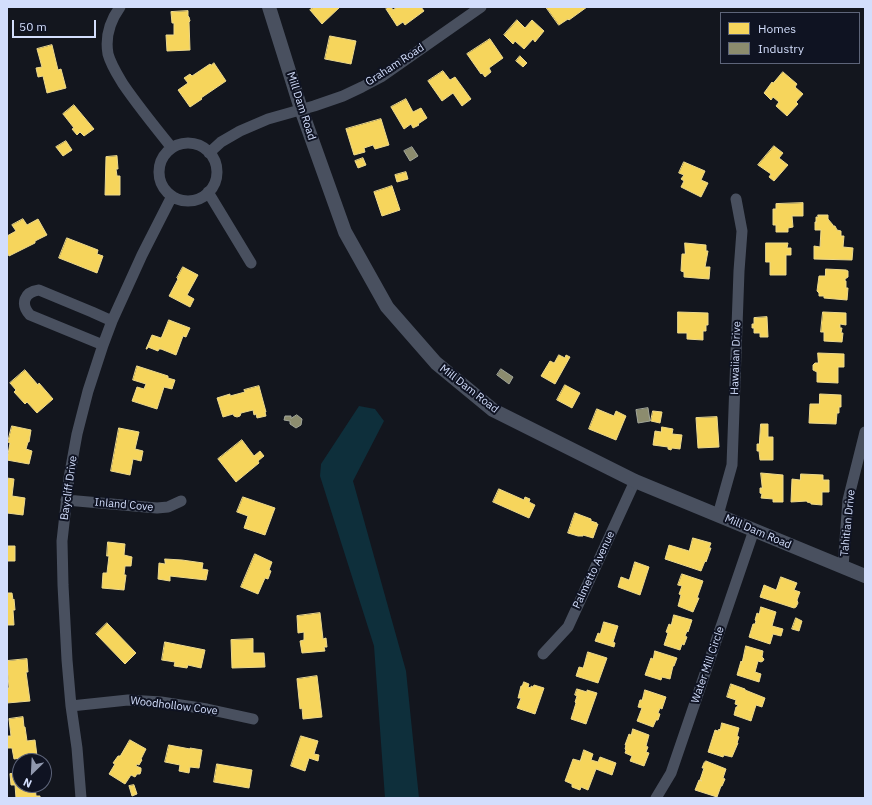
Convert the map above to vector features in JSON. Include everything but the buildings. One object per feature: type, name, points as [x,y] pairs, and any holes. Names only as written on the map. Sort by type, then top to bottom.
[{"type":"street","points":[[120,7],[110,24],[107,43],[108,54],[113,68],[148,118],[172,148]]},
{"type":"street","name":"Mill Dam Road","points":[[269,7],[301,109],[344,232],[387,308],[436,363],[493,410],[635,481],[865,576]]},
{"type":"street","name":"Graham Road","points":[[301,109],[343,96],[381,77],[466,12],[481,7]]},
{"type":"street","points":[[209,153],[221,142],[240,131],[268,119],[301,109]]},
{"type":"street","points":[[188,143],[196,144],[209,153],[216,166],[216,173],[215,180],[208,192],[202,197],[187,200],[172,196],[166,190],[159,176],[159,168],[161,160],[166,153],[179,144],[188,143]]},
{"type":"street","points":[[208,192],[251,264]]},
{"type":"street","name":"Baycliff Drive","points":[[81,798],[67,660],[63,586],[62,541],[66,500],[77,434],[102,345],[142,255],[172,196]]},
{"type":"street","name":"Hawaiian Drive","points":[[718,515],[732,465],[739,271],[742,231],[736,199]]},
{"type":"street","points":[[102,345],[30,315],[26,311],[24,305],[25,299],[29,293],[39,290],[112,321]]},
{"type":"street","name":"Tahitian Drive","points":[[843,567],[848,500],[865,432]]},
{"type":"street","name":"Palmetto Avenue","points":[[543,654],[568,627],[635,481]]},
{"type":"street","name":"Inland Cove","points":[[66,500],[158,508],[168,507],[181,501]]},
{"type":"street","name":"Water Mill Circle","points":[[656,798],[671,773],[754,530]]},
{"type":"street","name":"Woodhollow Cove","points":[[71,706],[128,700],[208,709],[253,719]]},
{"type":"water","points":[[359,406],[375,409],[384,421],[353,481],[406,671],[419,798],[385,798],[374,646],[320,476],[321,464]]}]
